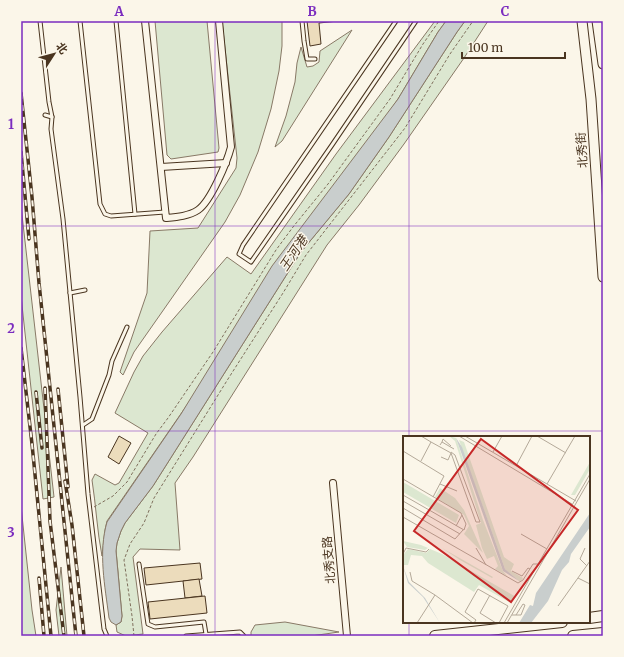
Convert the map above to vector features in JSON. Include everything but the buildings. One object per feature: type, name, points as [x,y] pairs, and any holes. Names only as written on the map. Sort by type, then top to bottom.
[{"type":"main road","name":"北秀街","points":[[582,21],[591,99],[603,277]]},
{"type":"main road","points":[[597,21],[603,64]]},
{"type":"main road","points":[[590,618],[603,616]]},
{"type":"main road","points":[[435,636],[553,623]]},
{"type":"main road","points":[[574,636],[603,633]]},
{"type":"street","points":[[145,21],[166,218],[188,215],[199,209],[209,198],[228,158],[230,147],[219,21]]},
{"type":"street","points":[[161,168],[226,163]]},
{"type":"street","name":"北秀支路","points":[[334,483],[347,636]]},
{"type":"lane","points":[[40,21],[52,117],[51,129],[63,219],[90,510],[104,629],[107,636]]},
{"type":"lane","points":[[80,21],[100,204],[105,214],[111,216],[165,212]]},
{"type":"lane","points":[[116,21],[135,214]]},
{"type":"lane","points":[[302,21],[307,59],[315,59]]},
{"type":"lane","points":[[396,21],[243,245],[239,254],[251,262],[416,21]]},
{"type":"lane","points":[[46,115],[52,117]]},
{"type":"lane","points":[[70,293],[85,290]]},
{"type":"lane","points":[[82,425],[92,418],[109,375],[112,360],[127,327]]},
{"type":"lane","points":[[139,564],[148,624],[155,627],[204,622],[206,634]]},
{"type":"lane","points":[[186,636],[240,632],[244,636]]},
{"type":"path","points":[[90,510],[113,496],[127,482],[156,434],[212,352],[276,250],[328,184],[390,99],[423,44],[439,21]]},
{"type":"path","points":[[134,636],[124,560],[130,544],[144,523],[154,498],[306,255],[405,128],[450,54],[473,21]]},
{"type":"green space","points":[[155,21],[207,21],[219,148],[218,152],[171,159],[167,155]]},
{"type":"green space","points":[[222,21],[282,21],[282,46],[279,71],[271,109],[258,152],[240,195],[225,222],[134,352],[123,375],[120,372],[147,293],[150,231],[198,228],[236,168],[237,158]]},
{"type":"green space","points":[[435,21],[446,21],[398,99],[107,521],[102,556],[92,480],[95,474],[115,485],[119,483],[148,433],[115,413],[143,356],[227,257],[251,274],[336,154]]},
{"type":"green space","points":[[465,21],[488,21],[404,144],[327,245],[175,483],[180,550],[140,549],[133,557],[143,634],[126,636],[117,632],[116,625],[121,622],[122,616],[116,550],[121,531],[125,523],[153,486],[301,252],[349,194],[389,137]]},
{"type":"green space","points":[[352,30],[282,141],[275,147],[286,116],[295,82],[297,63],[301,47],[307,67],[313,66],[319,62],[320,51]]},
{"type":"green space","points":[[21,206],[54,497],[43,499],[21,296]]},
{"type":"green space","points":[[21,506],[32,610],[36,636],[21,636]]},
{"type":"green space","points":[[61,567],[67,636],[59,636],[56,610]]},
{"type":"green space","points":[[285,622],[339,632],[311,636],[251,636],[251,632],[255,625]]},
{"type":"water","name":"王河港","points":[[446,21],[465,21],[389,137],[349,194],[301,252],[153,486],[125,523],[117,543],[116,551],[122,616],[121,622],[116,625],[111,622],[109,618],[104,582],[103,546],[107,522],[181,414],[272,266],[398,99]]},
{"type":"railway","points":[[21,93],[39,283],[76,636]]},
{"type":"railway","points":[[21,152],[29,239]]},
{"type":"railway","points":[[21,348],[51,636]]},
{"type":"railway","points":[[45,388],[50,521],[64,636]]},
{"type":"railway","points":[[58,389],[68,487]]},
{"type":"railway","points":[[36,392],[42,448]]},
{"type":"railway","points":[[65,481],[72,525],[84,636]]},
{"type":"railway","points":[[39,578],[44,636]]}]
